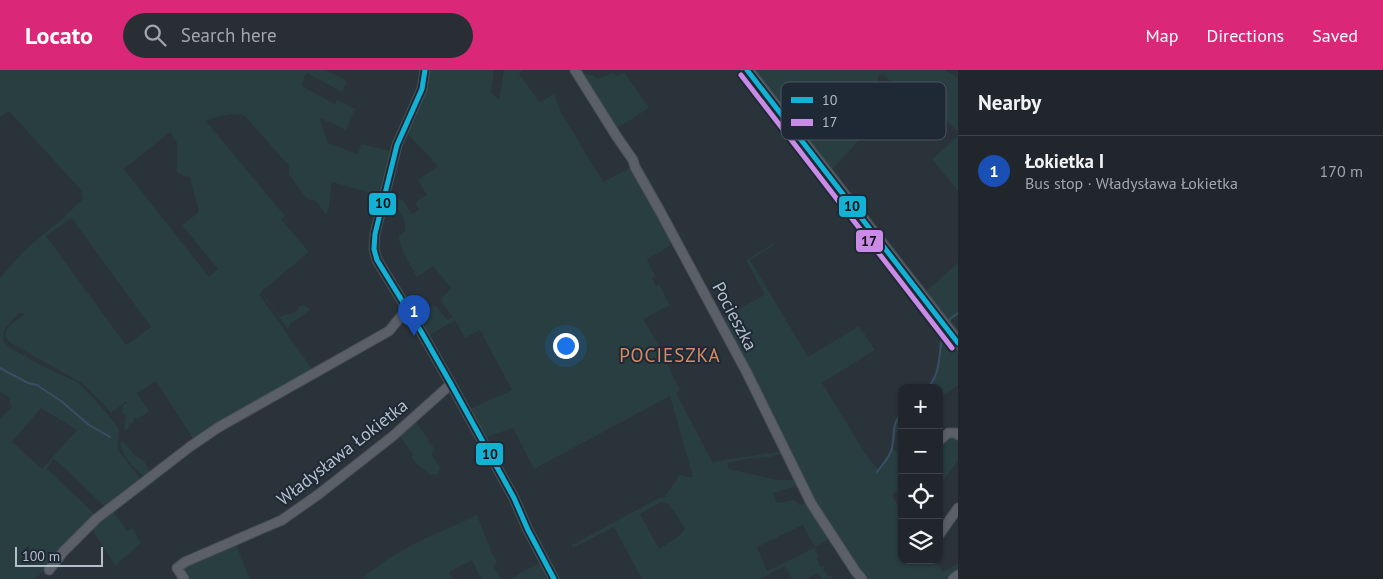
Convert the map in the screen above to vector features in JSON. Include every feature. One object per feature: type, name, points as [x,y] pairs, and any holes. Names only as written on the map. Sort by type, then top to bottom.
[{"type":"main road","points":[[747,70],[781,114]]},
{"type":"main road","points":[[801,140],[958,343]]},
{"type":"street","points":[[425,70],[422,88],[397,145],[375,234],[374,248],[377,260],[451,384],[514,498],[528,530],[554,579]]},
{"type":"street","name":"Pocieszka","points":[[575,70],[633,160],[635,167],[747,373],[811,503],[862,579]]},
{"type":"street","points":[[49,570],[63,552],[96,519],[191,446],[219,427],[389,331],[407,309]]},
{"type":"street","name":"Władysława Łokietka","points":[[184,579],[177,568],[185,562],[282,520],[321,493],[394,436],[451,384]]},
{"type":"street","points":[[943,438],[948,433],[956,433],[958,435]]},
{"type":"street","points":[[943,529],[958,508]]},
{"type":"street","points":[[953,579],[958,576]]},
{"type":"green space","points":[[0,70],[325,70],[347,82],[342,92],[307,73],[302,86],[335,104],[337,100],[355,109],[346,130],[320,118],[328,143],[358,154],[361,144],[390,151],[391,146],[393,147],[381,196],[332,182],[326,215],[316,201],[307,199],[289,174],[289,166],[245,116],[230,114],[206,121],[285,216],[281,219],[309,252],[261,292],[280,317],[296,312],[299,307],[304,305],[310,310],[291,323],[288,329],[261,293],[259,294],[312,369],[312,372],[194,440],[156,381],[137,393],[149,411],[138,419],[133,419],[134,424],[130,423],[127,430],[124,429],[126,416],[122,412],[123,405],[127,401],[111,413],[85,385],[9,342],[5,336],[8,329],[15,321],[24,316],[24,313],[19,313],[10,322],[5,329],[3,337],[6,344],[48,369],[77,382],[86,390],[118,428],[118,450],[141,480],[35,579],[0,579],[0,419],[12,407],[8,397],[0,392],[0,278],[23,252],[83,199],[81,190],[9,111],[0,117]],"holes":[[[170,132],[177,143],[177,172],[190,177],[199,212],[182,225],[218,269],[209,277],[124,169]],[[71,218],[151,327],[126,345],[46,236]],[[41,408],[77,430],[42,469],[12,442]],[[54,459],[105,507],[96,515],[47,468]]]},
{"type":"green space","points":[[428,70],[494,70],[491,92],[499,100],[504,70],[522,70],[519,74],[540,102],[554,94],[561,112],[603,182],[634,166],[671,240],[670,246],[647,259],[655,276],[652,278],[656,286],[659,284],[670,305],[643,319],[659,346],[680,390],[676,393],[713,463],[728,459],[782,452],[784,456],[781,454],[727,463],[729,469],[777,480],[797,480],[800,485],[773,493],[777,503],[794,500],[799,505],[809,501],[832,541],[828,540],[815,547],[803,525],[757,547],[767,571],[814,548],[819,557],[816,558],[821,567],[823,564],[825,568],[823,569],[829,577],[833,578],[822,579],[817,573],[807,579],[792,579],[785,566],[760,579],[642,579],[614,527],[573,548],[572,545],[659,498],[665,497],[680,474],[693,477],[670,396],[534,469],[513,428],[483,438],[468,410],[512,390],[480,330],[465,338],[455,320],[427,337],[414,316],[435,305],[447,320],[453,317],[440,300],[451,288],[433,266],[417,277],[404,254],[398,238],[405,230],[405,221],[391,198],[392,195],[404,201],[411,214],[419,210],[415,202],[427,195],[418,180],[438,166],[407,133],[397,162],[395,159]],"holes":[[[661,502],[669,504],[685,529],[678,537],[659,549],[640,514]]]},
{"type":"green space","points":[[577,70],[583,70],[584,73],[598,79],[612,73],[617,76],[625,73],[649,108],[616,129],[589,84]]},
{"type":"green space","points":[[754,70],[945,70],[958,78],[958,132],[946,120],[946,82],[892,82],[882,74],[878,76],[878,82],[781,82],[781,105]]},
{"type":"green space","points":[[958,136],[958,191],[932,159]]},
{"type":"green space","points":[[808,140],[859,140],[853,147],[831,170]]},
{"type":"green space","points":[[640,163],[678,232],[711,299],[723,318],[764,295],[746,260],[773,244],[750,260],[808,357],[859,326],[875,350],[822,383],[865,453],[878,470],[891,450],[894,426],[898,417],[898,432],[896,433],[893,448],[898,453],[898,489],[892,496],[898,504],[898,564],[938,564],[943,572],[958,564],[958,579],[865,579],[813,502],[637,164]]},
{"type":"green space","points":[[958,263],[958,316],[951,320],[958,330],[958,334],[925,292]]},
{"type":"green space","points":[[945,332],[958,348],[958,385],[943,396],[943,384],[930,384],[938,365],[940,349],[938,347],[941,335]]},
{"type":"green space","points":[[415,420],[435,450],[431,453],[440,467],[438,474],[431,475],[418,465],[412,458],[413,454],[399,435]]},
{"type":"green space","points":[[949,435],[958,438],[958,461],[943,480],[943,474],[943,439]]},
{"type":"green space","points":[[122,441],[136,456],[144,461],[150,473],[145,476],[133,466],[121,447],[120,443]]},
{"type":"green space","points":[[111,509],[127,531],[132,528],[141,543],[115,566],[91,527]]},
{"type":"green space","points":[[477,515],[497,563],[493,566],[501,579],[481,579],[472,560],[449,572],[452,579],[362,579],[389,558],[403,550]]},
{"type":"green space","points":[[235,543],[250,579],[187,579],[183,572],[185,566]]},
{"type":"green space","points":[[540,563],[551,579],[511,579],[522,572]]},
{"type":"waterway","points":[[948,322],[958,313]]},
{"type":"waterway","points":[[930,384],[938,369],[944,333]]},
{"type":"waterway","points":[[0,368],[28,383],[37,385],[61,401],[89,425],[110,437]]},
{"type":"waterway","points":[[877,472],[891,451],[895,425],[898,418]]},
{"type":"transit line","name":"10","points":[[425,70],[422,89],[397,145],[375,234],[374,249],[377,260],[422,333],[514,498],[528,530],[554,579]]},
{"type":"transit line","name":"10","points":[[747,70],[781,114]]},
{"type":"transit line","name":"17","points":[[741,75],[781,127]]},
{"type":"transit line","name":"17","points":[[791,140],[952,348]]},
{"type":"transit line","name":"10","points":[[801,140],[958,343]]},
{"type":"place","name":"Łokietka I","points":[[414,336]]},
{"type":"district","name":"POCIESZKA","points":[[670,355]]}]
